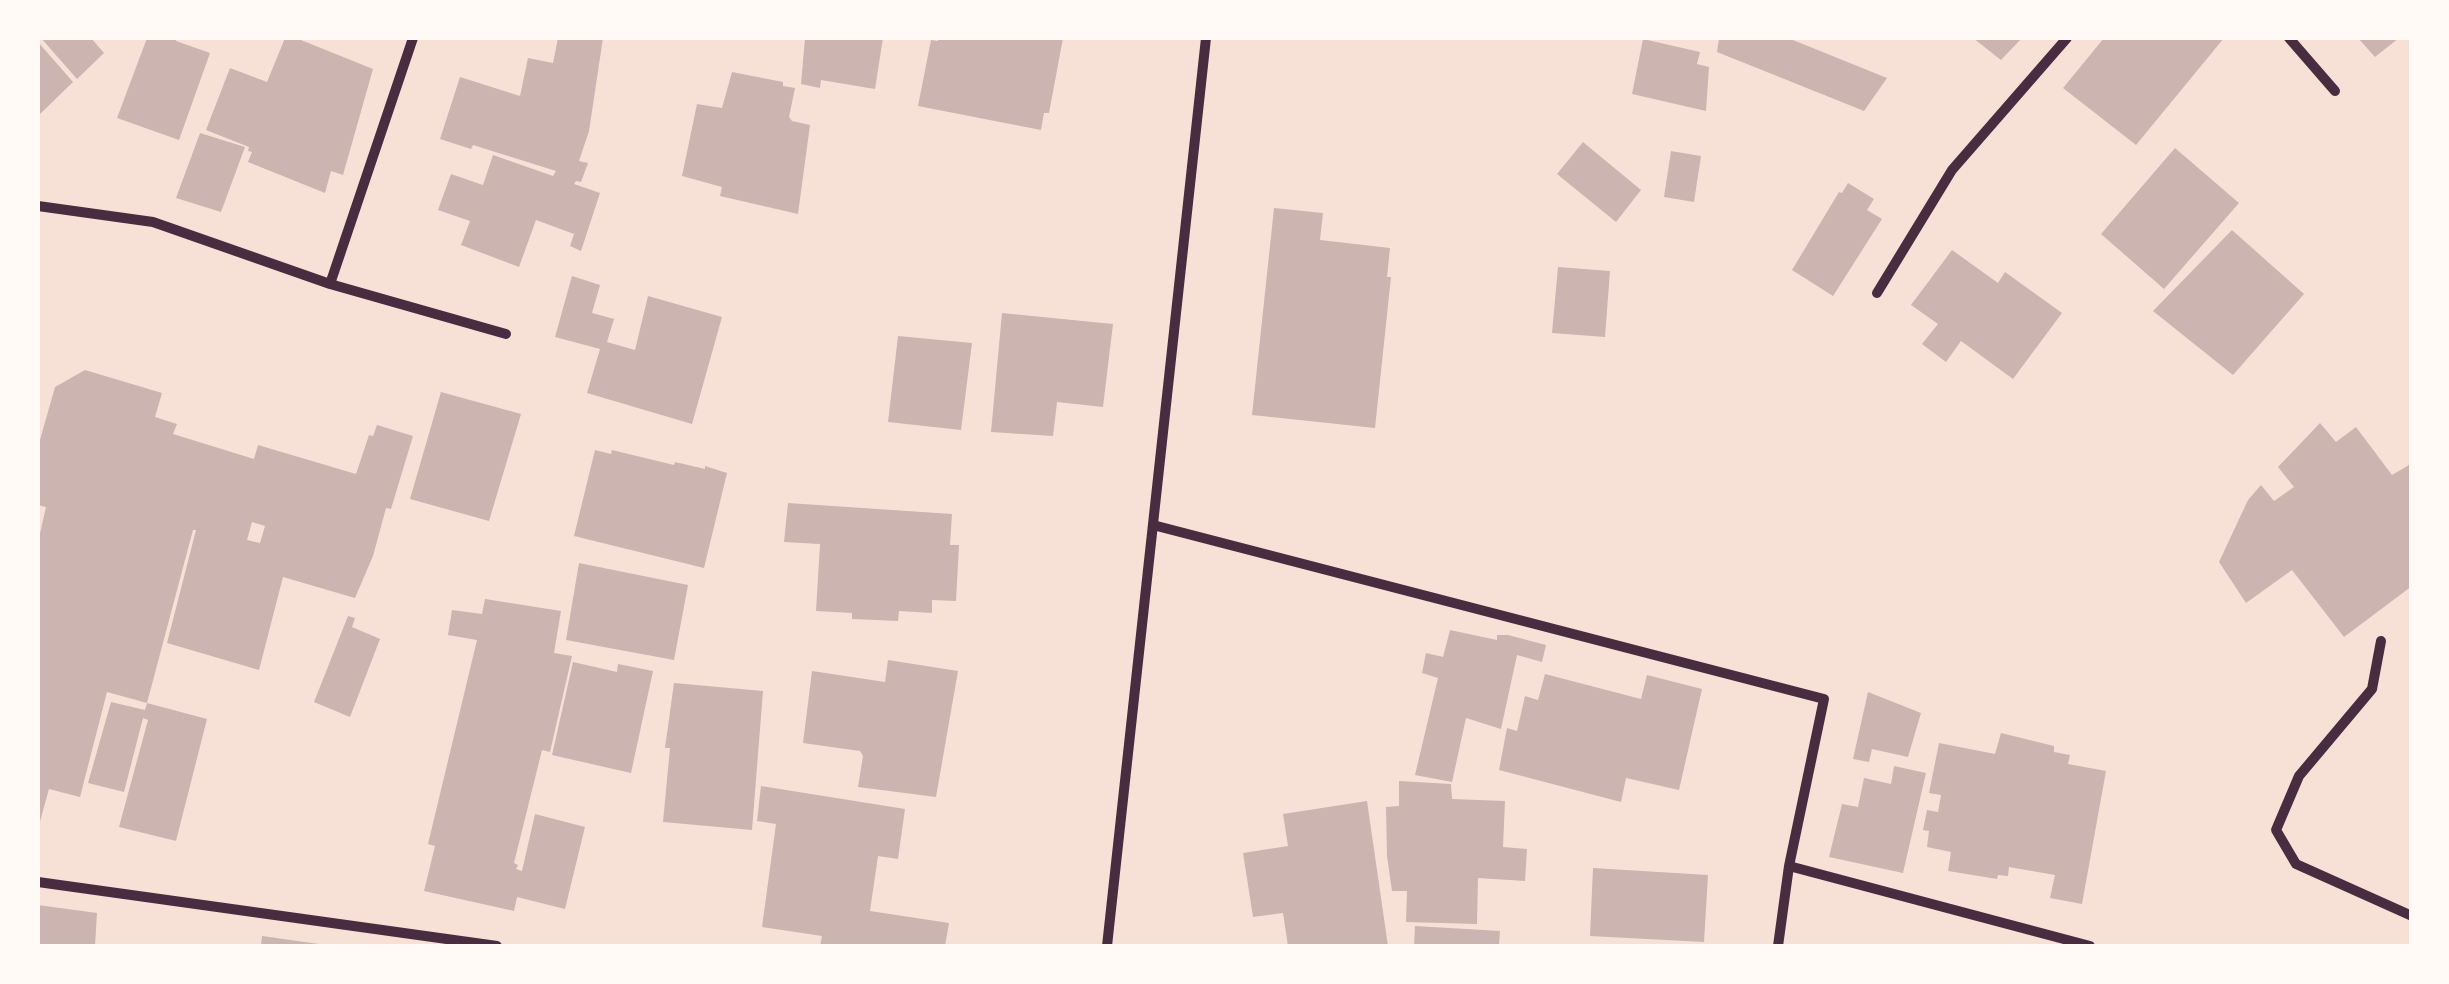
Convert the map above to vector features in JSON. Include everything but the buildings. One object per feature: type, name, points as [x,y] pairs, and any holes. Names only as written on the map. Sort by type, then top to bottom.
[{"type":"street","points":[[330,284],[413,38]]},
{"type":"street","points":[[1108,946],[1206,38]]},
{"type":"street","points":[[1876,293],[1952,170],[2067,38]]},
{"type":"street","points":[[2290,38],[2335,92]]},
{"type":"street","points":[[38,206],[152,222],[330,284],[506,334]]},
{"type":"street","points":[[1153,525],[1824,699],[1789,866],[1778,946]]},
{"type":"street","points":[[2381,641],[2372,689],[2298,776],[2276,830],[2296,864],[2412,916]]},
{"type":"street","points":[[1789,866],[2090,946]]},
{"type":"street","points":[[38,882],[497,946]]}]
